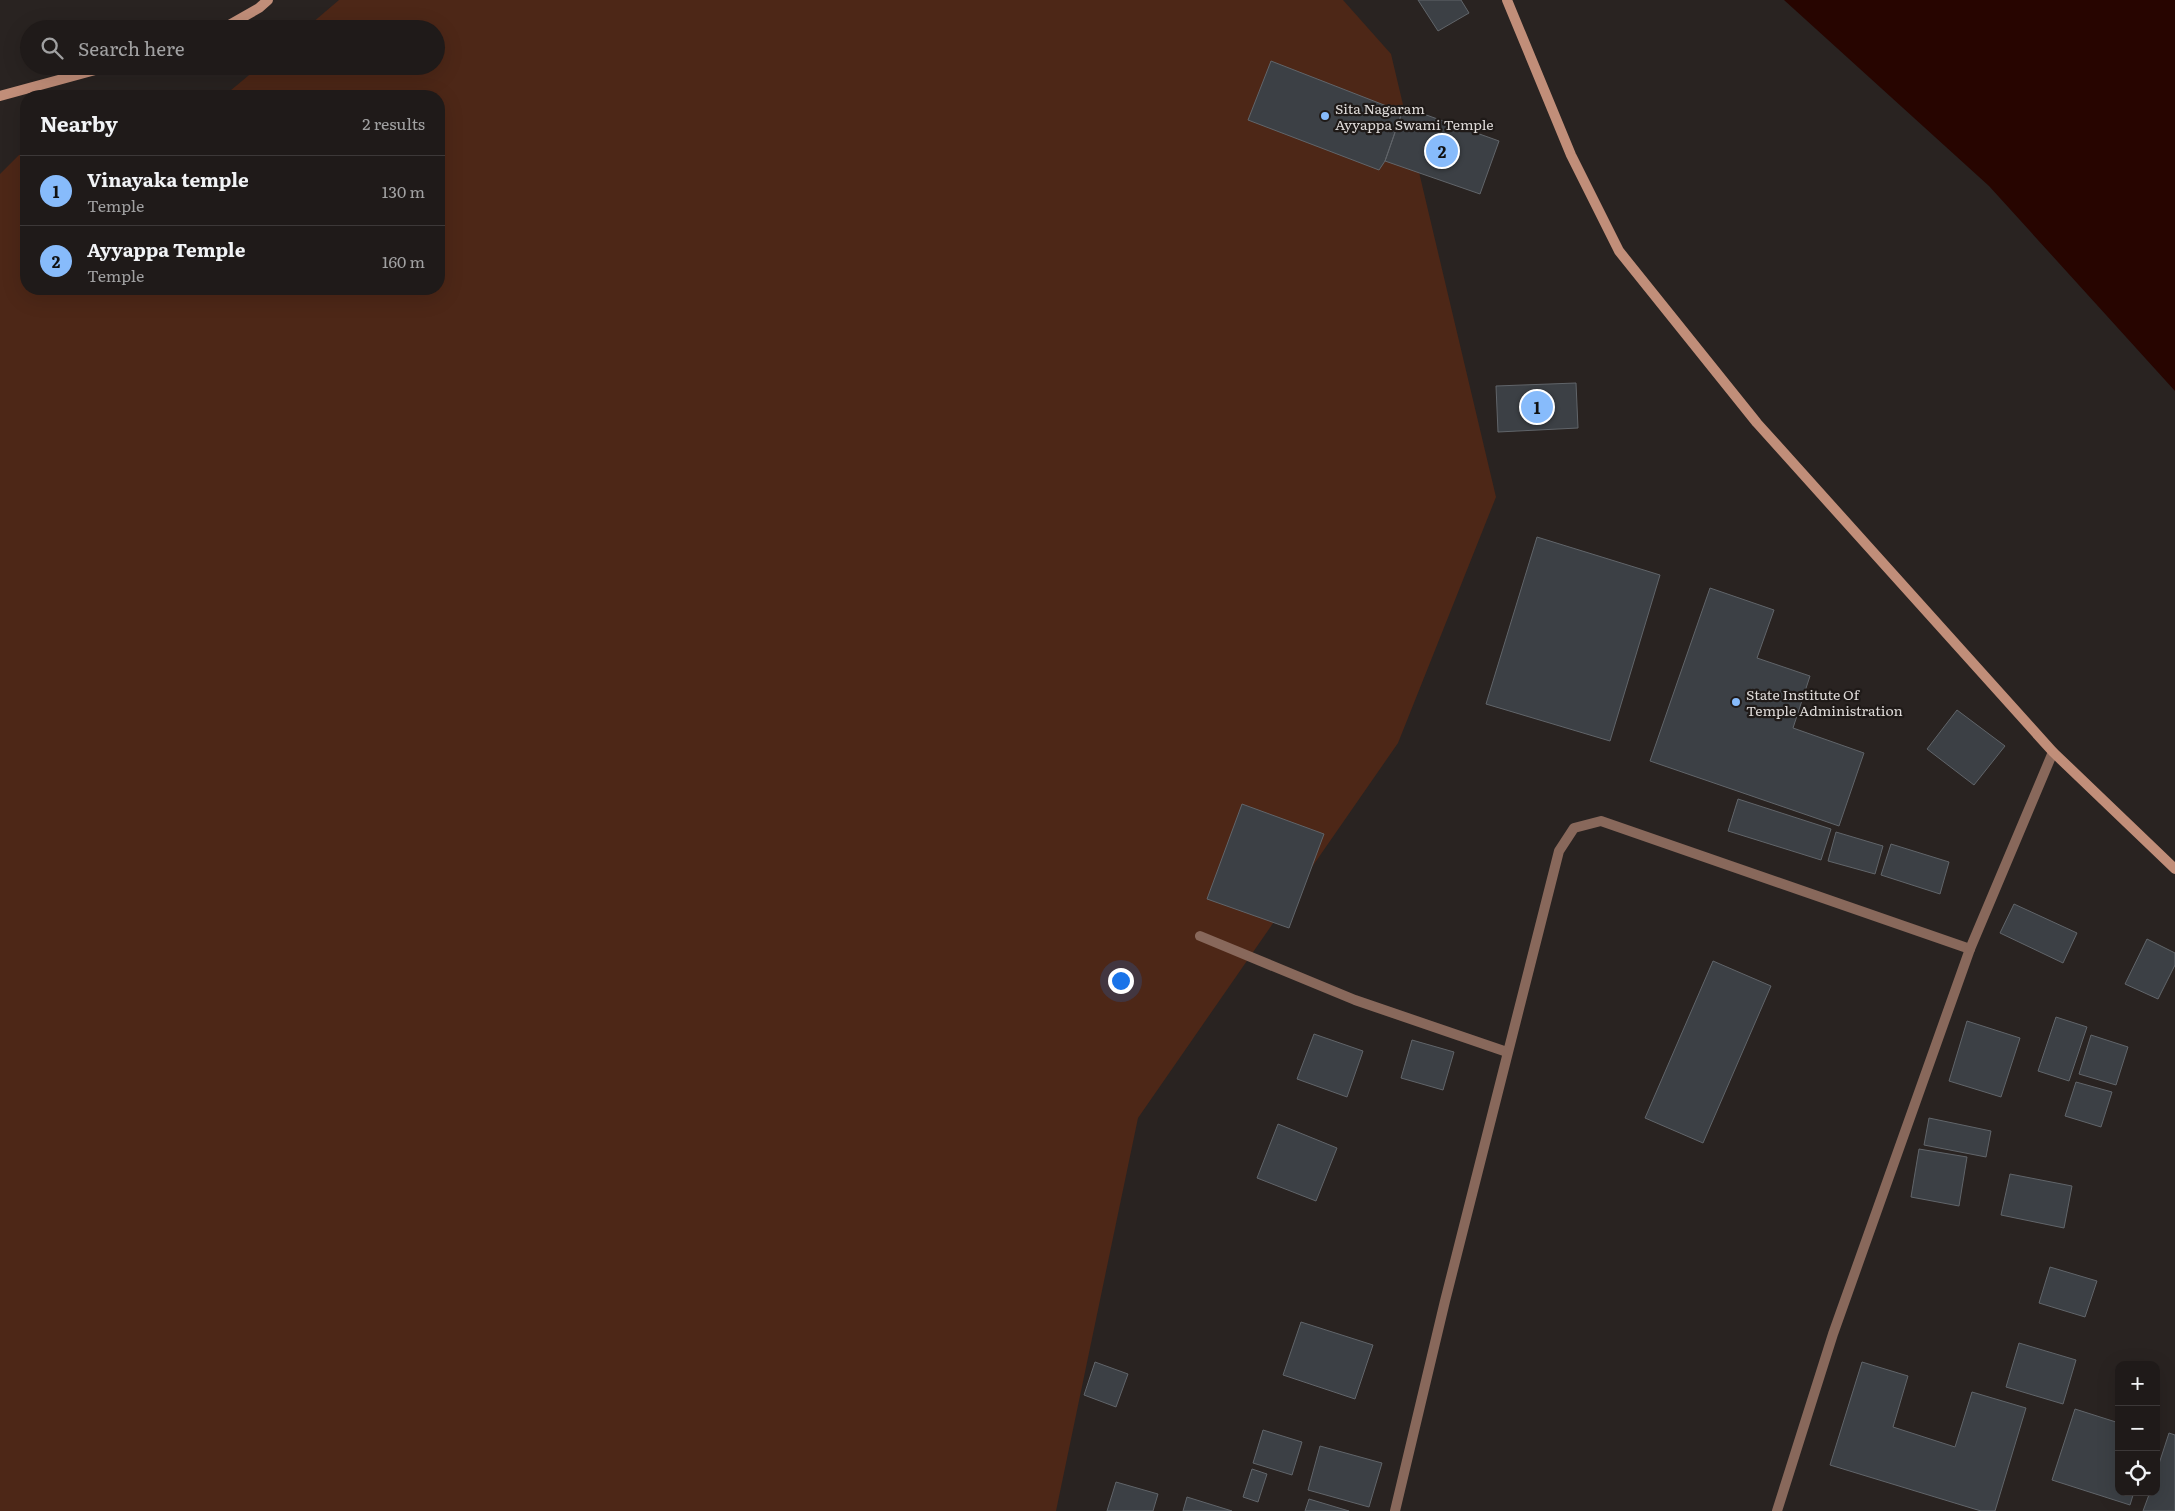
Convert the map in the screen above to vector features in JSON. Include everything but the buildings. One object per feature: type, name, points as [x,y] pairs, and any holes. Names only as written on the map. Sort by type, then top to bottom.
[{"type":"main road","points":[[238,20],[259,8],[268,0]]},
{"type":"main road","points":[[1507,0],[1571,155],[1619,251],[1757,423],[2053,752],[2175,869]]},
{"type":"main road","points":[[22,90],[77,75]]},
{"type":"main road","points":[[0,96],[20,91]]},
{"type":"street","points":[[1777,1511],[1833,1334],[1970,949],[2053,752]]},
{"type":"street","points":[[1395,1511],[1507,1052],[1559,851],[1574,828],[1601,821],[1970,949]]},
{"type":"street","points":[[1200,936],[1354,1000],[1507,1052]]},
{"type":"shaded area","points":[[339,0],[1343,0],[1391,54],[1496,497],[1398,743],[1138,1118],[1056,1511],[0,1511],[0,174],[20,155],[20,295],[445,295],[445,90],[231,90],[249,75],[445,75],[445,20],[316,20]]},
{"type":"shaded area","points":[[1784,0],[2175,0],[2175,391],[1989,186]]},
{"type":"place","name":"Sita Nagaram Ayyappa Swami Temple","points":[[1325,116]]},
{"type":"place","name":"Ayyappa Temple","points":[[1442,151]]},
{"type":"place","name":"Vinayaka temple","points":[[1537,407]]},
{"type":"place","name":"State Institute Of Temple Administration","points":[[1736,702]]}]
